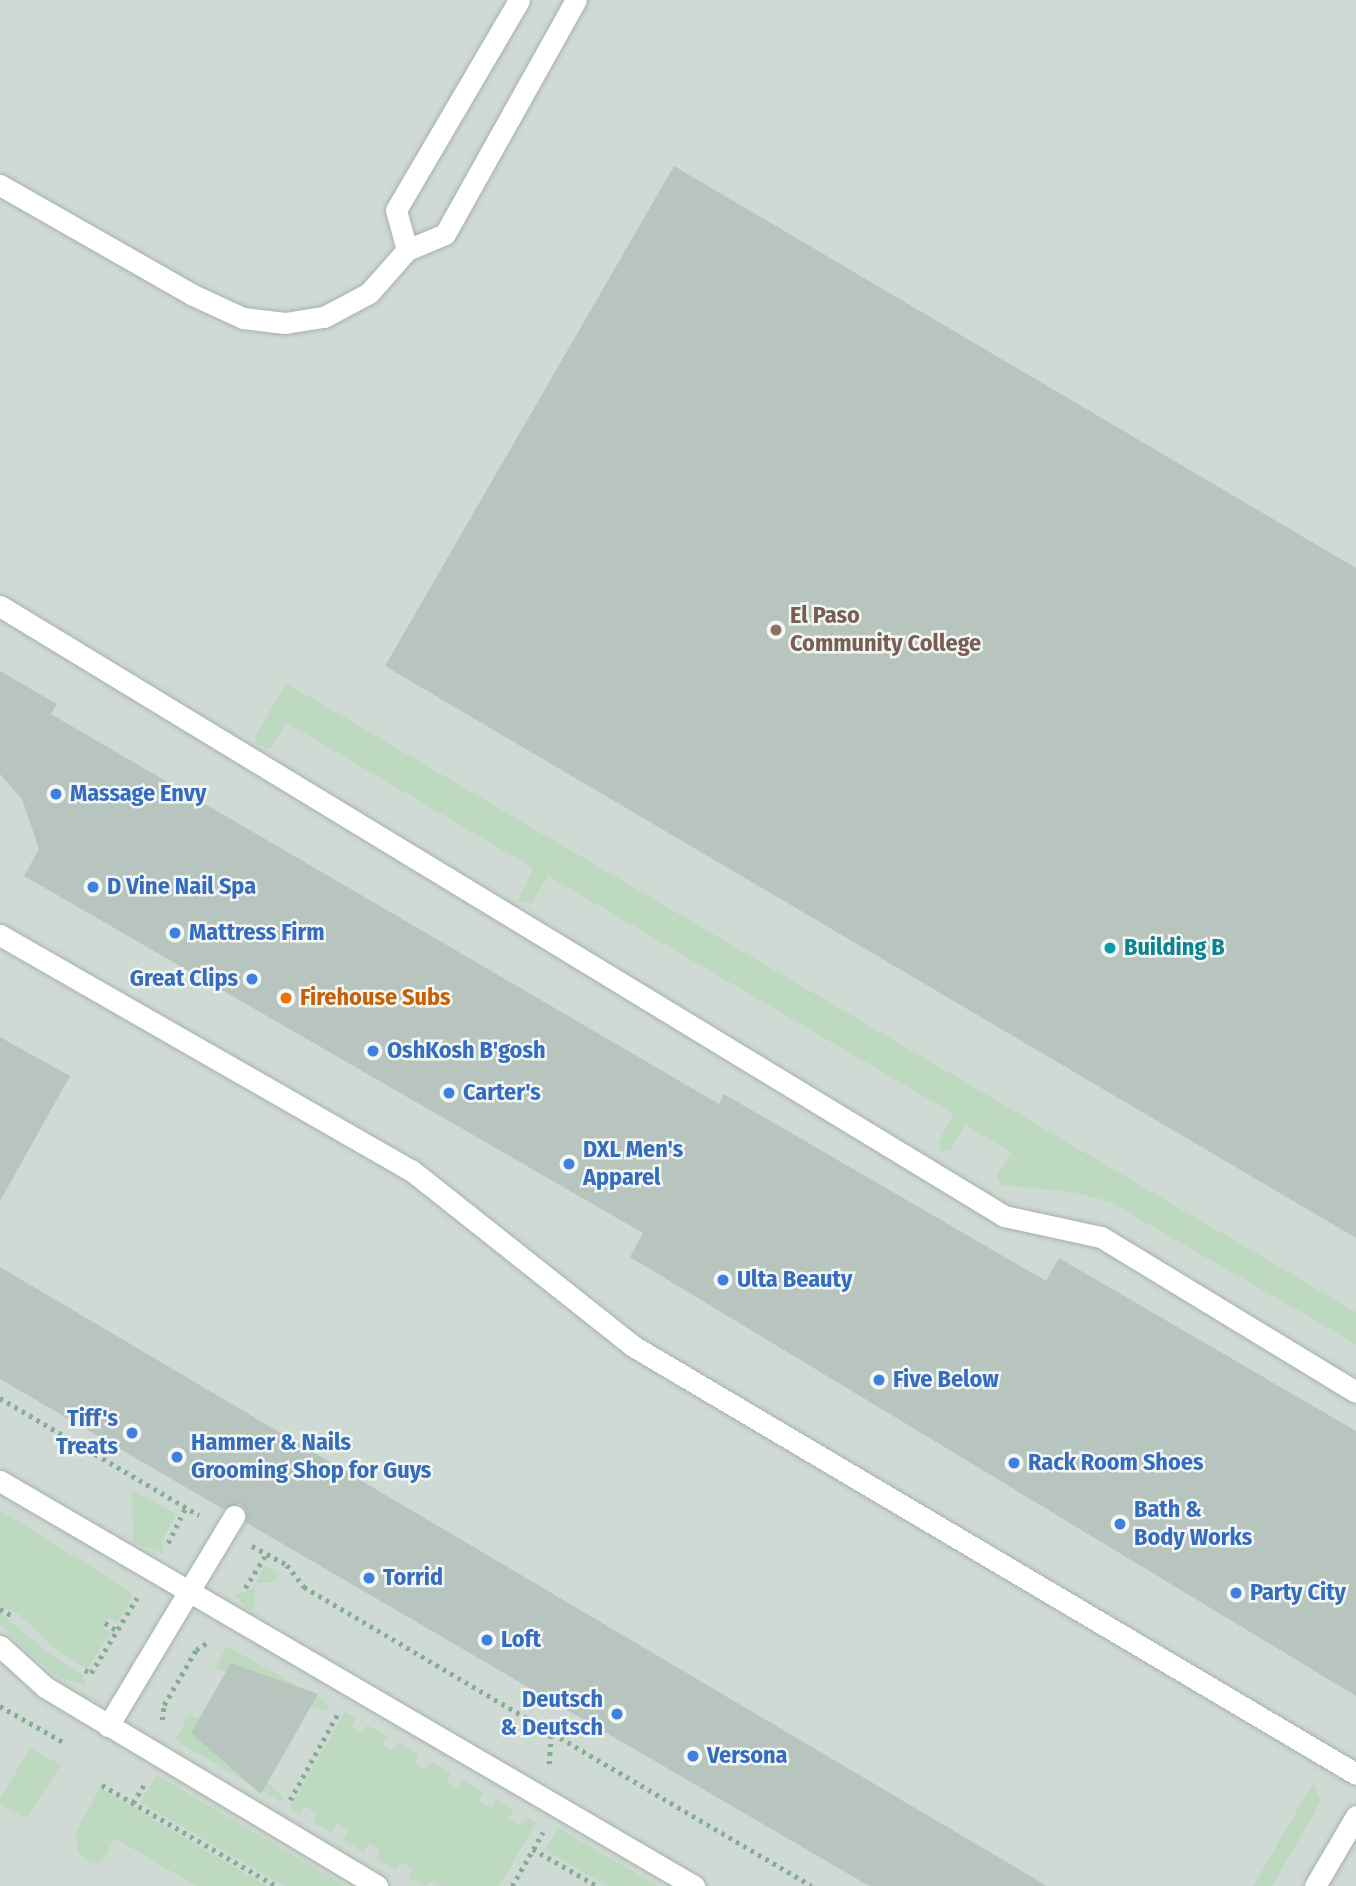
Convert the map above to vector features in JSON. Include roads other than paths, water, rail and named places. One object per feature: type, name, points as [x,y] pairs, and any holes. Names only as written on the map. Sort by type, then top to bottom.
[{"type":"lane","points":[[407,250],[396,210],[519,0]]},
{"type":"lane","points":[[0,185],[193,295],[243,318],[285,323],[324,317],[369,293],[407,250],[445,234],[576,0]]},
{"type":"lane","points":[[0,606],[1004,1216],[1101,1237],[1356,1392]]},
{"type":"lane","points":[[0,935],[411,1170],[633,1346],[1356,1774]]},
{"type":"lane","points":[[0,1481],[694,1886]]},
{"type":"lane","points":[[108,1726],[234,1516]]},
{"type":"lane","points":[[0,1646],[45,1688],[377,1886]]},
{"type":"lane","points":[[1315,1886],[1356,1816]]},
{"type":"place","name":"El Paso Community College","points":[[776,630]]},
{"type":"place","name":"Massage Envy","points":[[56,794]]},
{"type":"place","name":"D Vine Nail Spa","points":[[93,887]]},
{"type":"place","name":"Mattress Firm","points":[[175,933]]},
{"type":"place","name":"Building B","points":[[1110,948]]},
{"type":"place","name":"Great Clips","points":[[252,979]]},
{"type":"place","name":"Firehouse Subs","points":[[286,998]]},
{"type":"place","name":"OshKosh B'gosh","points":[[373,1051]]},
{"type":"place","name":"Carter's","points":[[449,1093]]},
{"type":"place","name":"DXL Men's Apparel","points":[[569,1164]]},
{"type":"place","name":"Ulta Beauty","points":[[723,1280]]},
{"type":"place","name":"Five Below","points":[[879,1380]]},
{"type":"place","name":"Tiff's Treats","points":[[132,1433]]},
{"type":"place","name":"Hammer & Nails Grooming Shop for Guys","points":[[177,1457]]},
{"type":"place","name":"Rack Room Shoes","points":[[1014,1463]]},
{"type":"place","name":"Bath & Body Works","points":[[1120,1524]]},
{"type":"place","name":"Torrid","points":[[369,1578]]},
{"type":"place","name":"Party City","points":[[1236,1593]]},
{"type":"place","name":"Loft","points":[[487,1640]]},
{"type":"place","name":"Deutsch & Deutsch","points":[[617,1714]]},
{"type":"place","name":"Versona","points":[[693,1756]]}]
